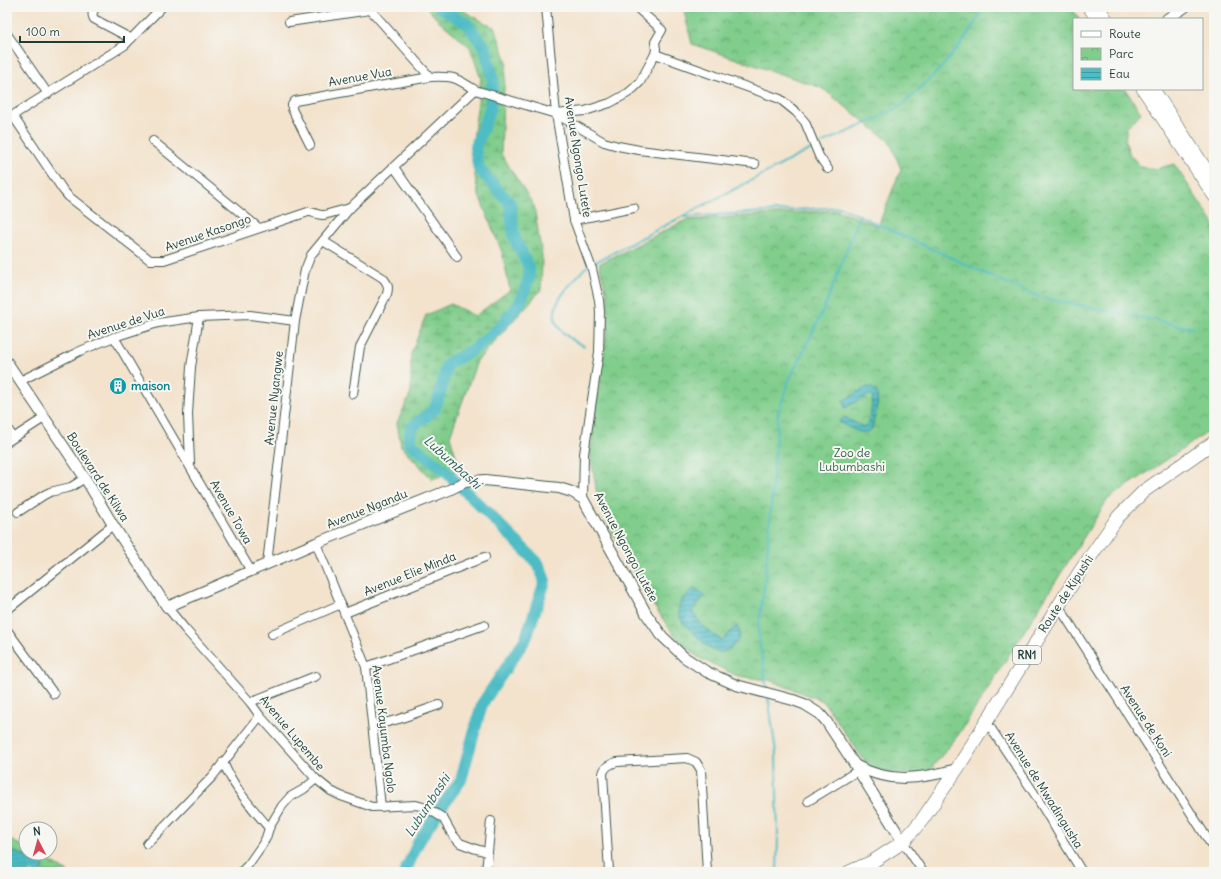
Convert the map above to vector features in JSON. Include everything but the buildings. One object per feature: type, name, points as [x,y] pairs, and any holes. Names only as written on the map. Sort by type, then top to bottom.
[{"type":"highway","name":"Route de Kipushi","points":[[849,872],[872,862],[903,842],[922,820],[957,769],[1058,605],[1118,517],[1144,490],[1214,442]]},
{"type":"main road","points":[[1088,7],[1095,18]]},
{"type":"main road","points":[[1099,7],[1106,18]]},
{"type":"main road","points":[[1143,90],[1214,197]]},
{"type":"main road","points":[[1155,90],[1214,180]]},
{"type":"street","points":[[96,7],[92,13],[94,19],[130,38]]},
{"type":"street","points":[[10,117],[125,46],[130,38],[162,7]]},
{"type":"street","name":"Avenue Ngongo Lutete","points":[[546,7],[556,114],[574,220],[592,269],[599,300],[600,340],[584,454],[584,498],[647,615],[662,636],[684,657],[707,672],[736,685],[774,694],[804,704],[820,714],[857,767],[903,842]]},
{"type":"street","points":[[556,114],[585,111],[610,103],[628,93],[640,82],[655,54],[655,42],[662,29],[636,7]]},
{"type":"street","points":[[1168,18],[1185,7]]},
{"type":"street","points":[[289,22],[369,8],[430,76]]},
{"type":"street","points":[[7,34],[48,94]]},
{"type":"street","points":[[655,54],[780,99],[796,112],[804,122],[819,156],[828,169]]},
{"type":"street","name":"Avenue Vua","points":[[310,145],[292,110],[292,105],[295,101],[430,76],[446,76],[456,78],[466,83],[476,91],[556,114]]},
{"type":"street","name":"Avenue Nyangwe","points":[[267,564],[295,321],[305,270],[311,255],[350,208],[476,91]]},
{"type":"street","points":[[556,114],[604,142],[618,146],[639,150],[755,164]]},
{"type":"street","name":"Avenue Kasongo","points":[[10,117],[62,190],[150,260],[164,260],[308,212],[313,211],[324,216],[350,208]]},
{"type":"street","points":[[153,141],[259,228]]},
{"type":"street","points":[[394,167],[457,257]]},
{"type":"street","points":[[574,220],[634,208]]},
{"type":"street","points":[[323,241],[384,278],[389,287],[360,348],[353,394]]},
{"type":"street","name":"Avenue de Vua","points":[[20,381],[80,351],[114,337],[158,323],[199,316],[250,316],[295,321]]},
{"type":"street","name":"Avenue Towa","points":[[190,465],[188,414],[191,367],[199,316]]},
{"type":"street","name":"Avenue Towa","points":[[114,337],[251,571]]},
{"type":"street","name":"Boulevard de Kilwa","points":[[7,362],[85,478],[113,525],[167,607]]},
{"type":"street","points":[[7,428],[10,440],[44,418]]},
{"type":"street","points":[[18,512],[50,492],[71,487],[85,478]]},
{"type":"street","name":"Avenue Ngandu","points":[[167,607],[316,543],[449,490],[465,482],[485,480],[543,486],[565,490],[584,498]]},
{"type":"street","points":[[7,610],[113,525]]},
{"type":"street","name":"Avenue Kayumba Ngolo","points":[[316,543],[366,667],[381,807]]},
{"type":"street","name":"Avenue Elie Minda","points":[[345,613],[485,557]]},
{"type":"street","points":[[272,634],[341,604]]},
{"type":"street","name":"Avenue de Koni","points":[[1058,605],[1214,849]]},
{"type":"street","name":"Avenue Lupembe","points":[[167,607],[316,780],[331,791],[348,799],[372,807],[416,805],[431,810],[443,818],[452,834],[460,842],[487,852]]},
{"type":"street","points":[[366,667],[484,625]]},
{"type":"street","points":[[7,630],[54,694]]},
{"type":"street","points":[[250,702],[316,676]]},
{"type":"street","points":[[373,726],[438,706]]},
{"type":"street","points":[[147,844],[212,777],[260,716]]},
{"type":"street","name":"Avenue de Mwadingusha","points":[[986,721],[1034,793],[1082,872]]},
{"type":"street","points":[[609,872],[603,774],[605,768],[617,762],[687,758],[696,762],[701,770],[707,872]]},
{"type":"street","points":[[223,762],[230,780],[269,828]]},
{"type":"street","points":[[808,801],[857,767],[874,773],[901,778],[925,777],[957,769]]},
{"type":"street","points":[[241,872],[248,865],[262,845],[278,812],[290,797],[304,790],[316,780]]},
{"type":"street","points":[[486,872],[487,852],[492,821]]},
{"type":"street","points":[[903,842],[923,872]]},
{"type":"green space","points":[[426,7],[456,7],[495,28],[507,62],[503,99],[501,154],[534,206],[542,256],[541,290],[477,361],[450,436],[460,470],[432,479],[401,446],[397,423],[411,393],[411,354],[426,315],[451,304],[475,316],[510,290],[502,252],[478,193],[471,154],[481,79],[470,47],[437,19]]},
{"type":"green space","name":"Zoo de Lubumbashi","points":[[683,7],[1071,7],[1078,18],[1073,18],[1073,90],[1126,90],[1141,113],[1127,127],[1125,141],[1130,155],[1141,167],[1156,169],[1174,164],[1214,224],[1214,428],[1108,499],[959,734],[925,776],[871,770],[823,701],[769,680],[738,676],[699,658],[674,635],[646,595],[599,506],[590,453],[608,324],[608,298],[599,264],[686,220],[837,210],[878,226],[901,169],[890,142],[822,88],[692,44]]},
{"type":"green space","points":[[7,838],[18,844],[18,861],[49,861],[68,872],[7,872]]},
{"type":"water","points":[[867,387],[873,388],[876,392],[877,403],[872,428],[869,431],[861,432],[851,429],[839,422],[844,417],[865,427],[869,423],[873,397],[869,395],[845,408],[844,400]]},
{"type":"water","points":[[695,588],[705,596],[692,611],[705,628],[722,640],[736,626],[740,632],[738,640],[730,649],[721,652],[711,650],[683,623],[679,614],[679,606],[682,600]]},
{"type":"water","points":[[7,851],[18,854],[18,861],[39,861],[44,865],[42,872],[7,872]]},
{"type":"waterway","name":"Lubumbashi","points":[[405,872],[418,843],[439,810],[461,780],[482,704],[526,638],[545,581],[538,563],[444,470],[409,442],[411,428],[435,409],[447,364],[474,349],[499,328],[520,303],[529,278],[529,268],[514,237],[510,203],[479,169],[475,148],[490,109],[493,79],[485,47],[466,23],[440,7]]},
{"type":"waterway","points":[[817,146],[882,116],[906,102],[955,52],[971,30],[984,7]]},
{"type":"waterway","points":[[592,264],[813,148]]},
{"type":"waterway","points":[[684,217],[840,207],[1039,297],[1192,328]]},
{"type":"waterway","points":[[767,690],[758,631],[765,581],[778,413],[789,380],[824,309],[860,215]]},
{"type":"waterway","points":[[584,346],[569,337],[559,328],[555,319],[555,310],[559,300],[566,290],[588,266]]},
{"type":"waterway","points":[[768,696],[776,753],[778,836],[777,872]]},
{"type":"place","name":"maison","points":[[118,386]]}]
